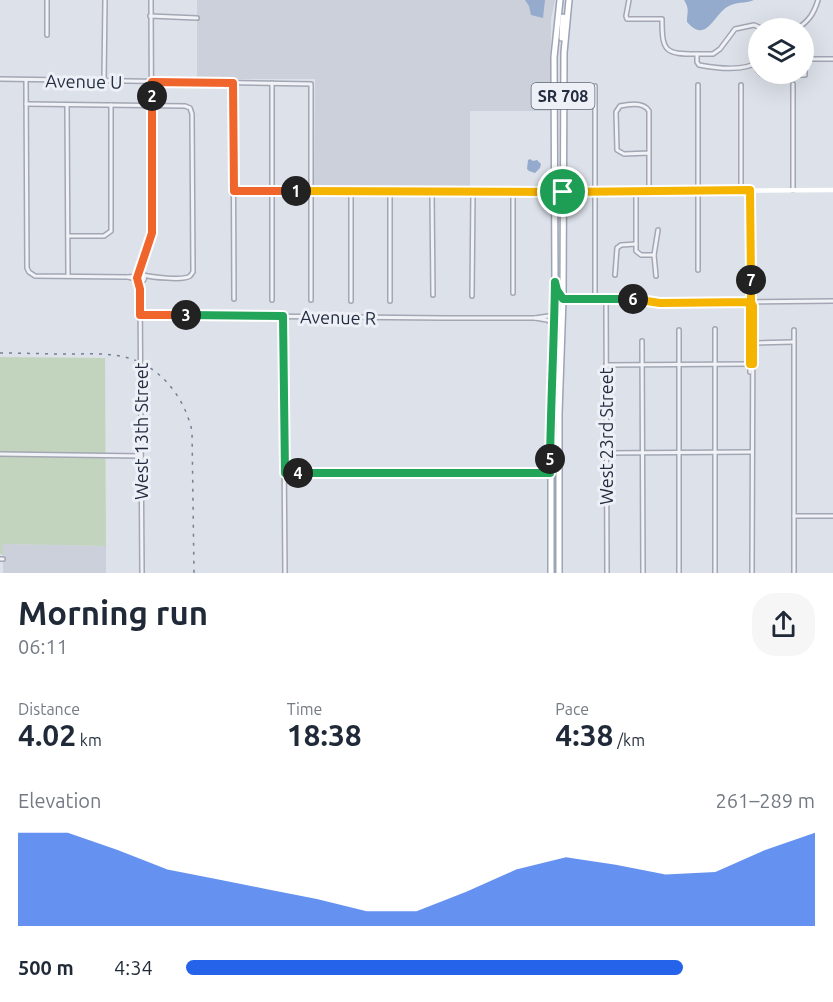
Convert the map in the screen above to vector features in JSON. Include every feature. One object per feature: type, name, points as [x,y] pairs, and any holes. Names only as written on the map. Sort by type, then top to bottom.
[{"type":"main road","name":"SR 708","points":[[551,573],[551,386],[555,315],[554,57],[560,0]]},
{"type":"main road","name":"SR 708","points":[[559,573],[564,41],[567,0]]},
{"type":"main road","points":[[551,424],[554,430],[555,464],[559,468]]},
{"type":"main road","points":[[550,473],[555,478],[555,511],[559,513]]},
{"type":"street","points":[[47,0],[47,35]]},
{"type":"street","points":[[104,81],[105,0]]},
{"type":"street","points":[[140,278],[152,233],[151,0]]},
{"type":"street","points":[[629,0],[627,19],[662,19],[662,39],[666,48],[676,53],[712,54],[720,49],[735,29],[748,26]]},
{"type":"street","points":[[810,18],[818,0]]},
{"type":"street","points":[[150,16],[197,18]]},
{"type":"street","points":[[697,54],[697,62],[701,65],[738,68],[748,66]]},
{"type":"street","points":[[814,59],[833,59]]},
{"type":"street","name":"Avenue U","points":[[0,80],[311,84],[311,191]]},
{"type":"street","points":[[26,80],[26,104],[27,268],[29,272],[35,276],[184,278],[190,276],[193,272],[192,114],[190,108],[185,106],[26,104]]},
{"type":"street","points":[[233,83],[234,299]]},
{"type":"street","points":[[272,83],[272,300]]},
{"type":"street","points":[[793,190],[794,84]]},
{"type":"street","points":[[741,85],[741,190]]},
{"type":"street","points":[[595,86],[595,299]]},
{"type":"street","points":[[698,86],[698,270]]},
{"type":"street","points":[[67,105],[68,276]]},
{"type":"street","points":[[68,236],[104,236],[111,231],[111,105]]},
{"type":"street","points":[[649,153],[622,153],[616,147],[617,109],[624,105],[641,105],[646,106],[649,112],[649,153],[649,191]]},
{"type":"street","points":[[750,190],[752,573]]},
{"type":"street","points":[[234,191],[432,193],[833,190]]},
{"type":"street","points":[[311,191],[311,300]]},
{"type":"street","points":[[636,191],[636,251],[640,255],[654,255]]},
{"type":"street","points":[[351,192],[351,301]]},
{"type":"street","points":[[390,192],[390,301]]},
{"type":"street","points":[[472,296],[473,192]]},
{"type":"street","points":[[513,192],[513,293]]},
{"type":"street","points":[[432,193],[433,295]]},
{"type":"street","points":[[656,276],[654,255],[657,230]]},
{"type":"street","points":[[615,275],[617,248],[621,244],[636,244]]},
{"type":"street","name":"West 13th Street","points":[[140,278],[142,573]]},
{"type":"street","points":[[555,282],[563,299],[638,299],[660,303],[833,301]]},
{"type":"street","name":"West 23rd Street","points":[[606,299],[606,573]]},
{"type":"street","name":"Avenue R","points":[[140,315],[535,318],[548,320],[554,324]]},
{"type":"street","name":"Avenue R","points":[[535,318],[555,315]]},
{"type":"street","points":[[283,316],[285,573]]},
{"type":"street","points":[[715,329],[715,573]]},
{"type":"street","points":[[679,330],[679,573]]},
{"type":"street","points":[[794,330],[794,573]]},
{"type":"street","points":[[642,341],[643,573]]},
{"type":"street","points":[[757,343],[794,342]]},
{"type":"street","points":[[606,365],[752,364]]},
{"type":"street","points":[[606,453],[751,452]]},
{"type":"street","points":[[0,453],[141,456]]},
{"type":"street","points":[[285,473],[550,473]]},
{"type":"street","points":[[794,516],[833,516]]},
{"type":"shaded area","points":[[197,0],[555,0],[551,19],[550,111],[470,111],[470,189],[314,188],[315,79],[197,79]]},
{"type":"shaded area","points":[[3,544],[106,546],[106,573],[3,573]]},
{"type":"green space","points":[[0,357],[105,358],[106,546],[3,544],[3,555],[0,554]]},
{"type":"water","points":[[525,0],[545,0],[543,18],[531,15]]},
{"type":"water","points":[[684,0],[754,0],[727,7],[709,26],[699,30],[687,22],[688,8]]},
{"type":"water","points":[[530,159],[537,160],[541,164],[535,173],[527,169]]},
{"type":"railway","points":[[0,353],[120,356],[134,360],[157,373],[176,393],[192,431],[194,573]]},
{"type":"route","points":[[563,192],[234,191],[233,83],[152,82],[152,233],[137,278],[140,289],[140,315],[283,316],[285,473],[550,473],[555,282],[563,299],[638,299],[660,303],[751,302],[753,306],[753,364],[750,364],[751,302],[750,190],[563,192]]}]
